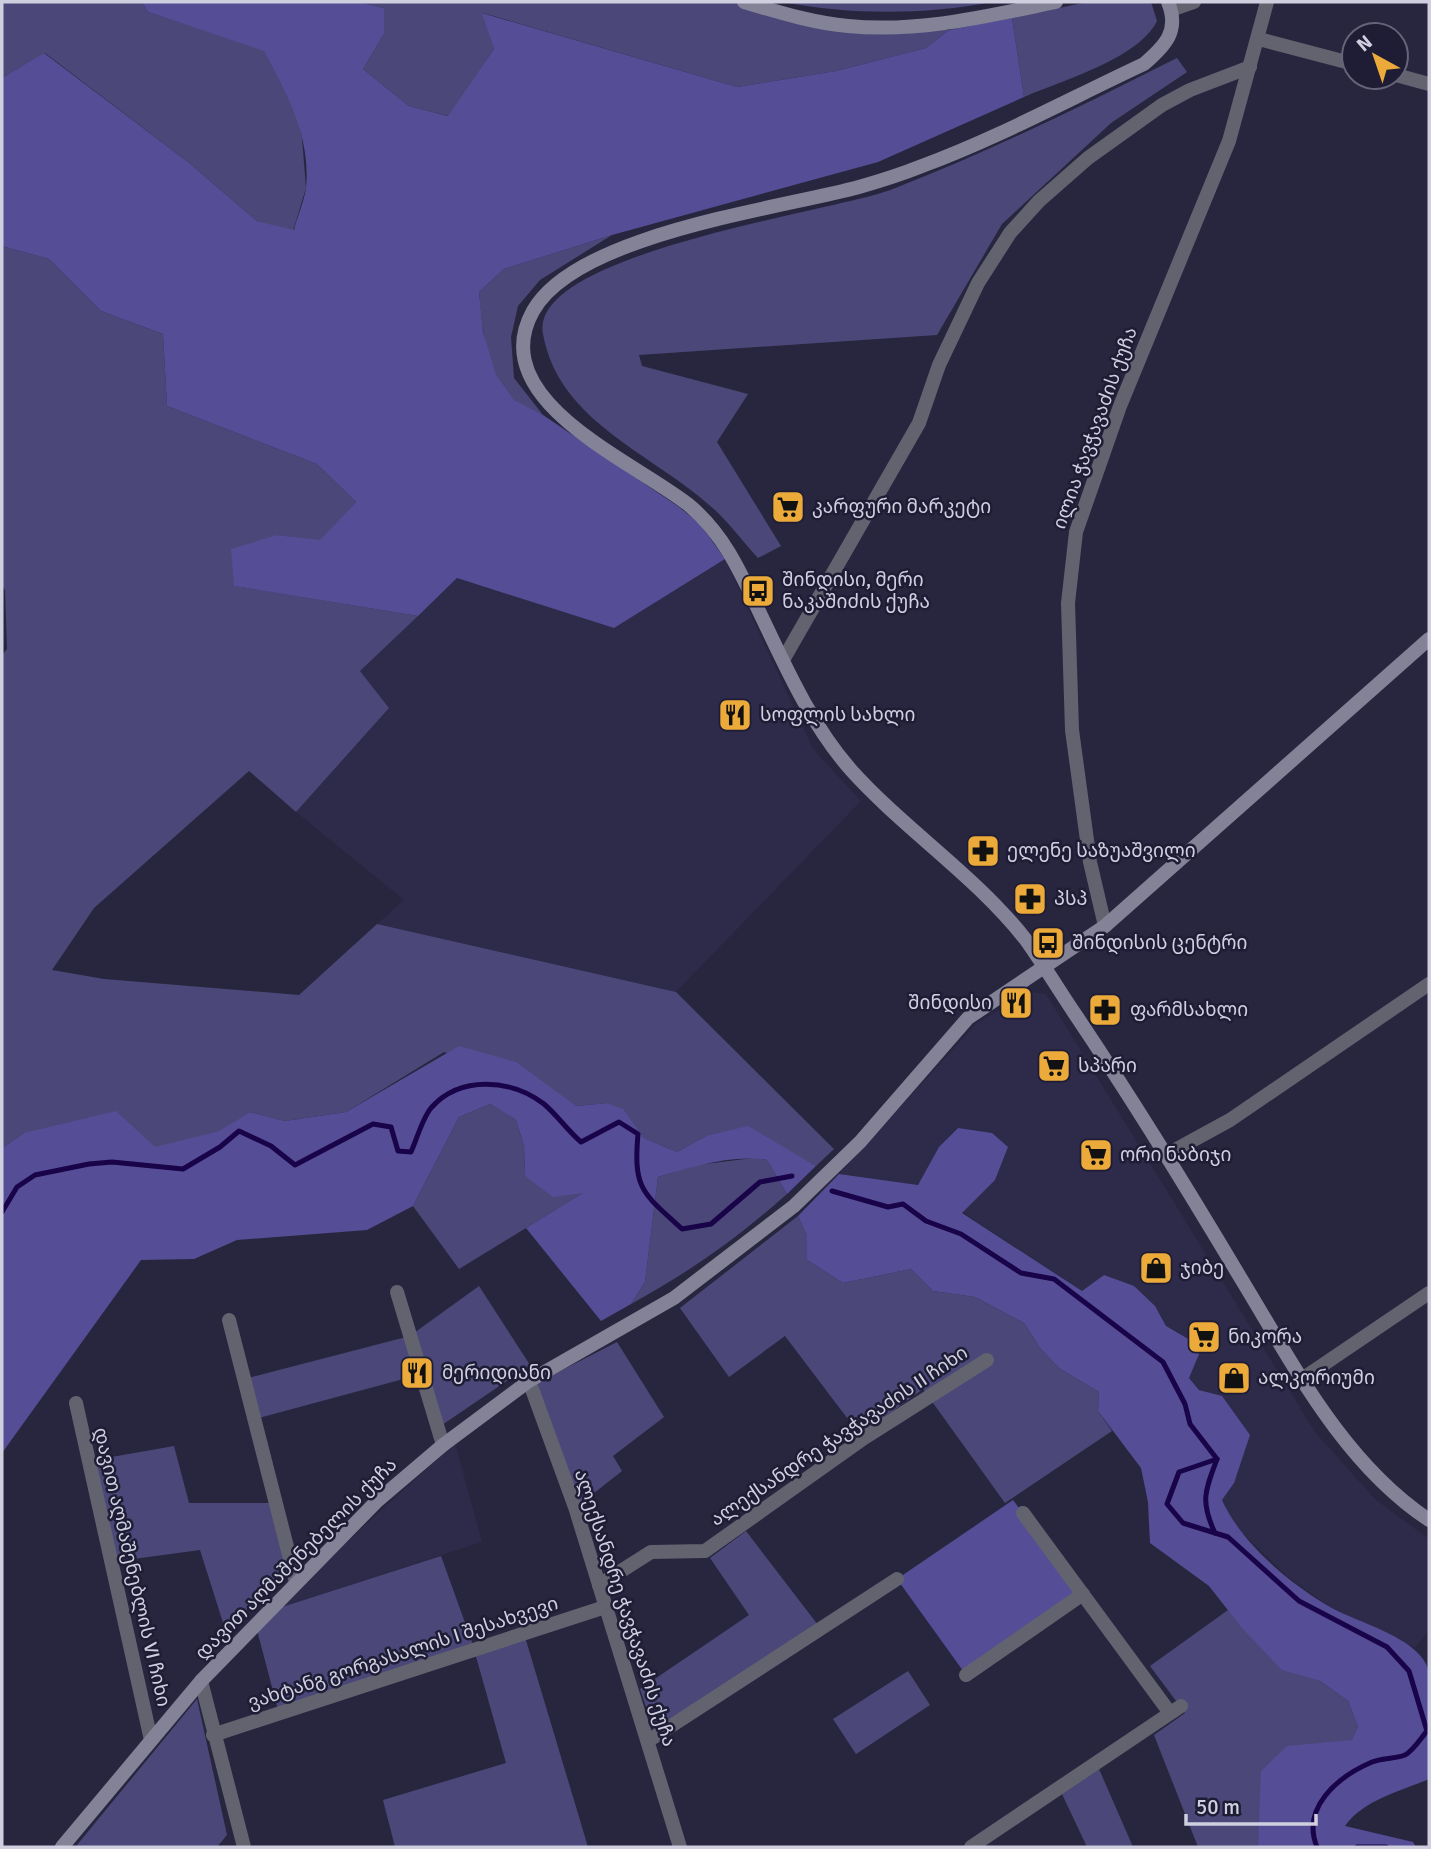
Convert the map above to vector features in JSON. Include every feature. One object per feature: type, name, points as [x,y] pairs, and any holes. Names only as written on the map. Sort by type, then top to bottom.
[{"type":"main road","points":[[744,2],[816,21],[875,27],[965,21],[1056,2]]},
{"type":"main road","points":[[1170,6],[1172,32],[1166,45],[1144,64],[927,165],[862,186],[663,234],[609,254],[564,279],[535,307],[527,324],[524,361],[530,379],[540,394],[588,436],[693,508],[715,531],[732,555],[813,717],[849,768],[1002,914],[1026,941],[1166,1155],[1302,1379],[1350,1446],[1404,1503],[1429,1520]]},
{"type":"main road","name":"დავით აღმაშენებელის ქუჩა","points":[[62,1847],[201,1682],[376,1502],[443,1445],[529,1381],[674,1298],[794,1206],[860,1142],[968,1018],[1045,969],[1105,926],[1429,639]]},
{"type":"street","points":[[1170,6],[1194,2]]},
{"type":"street","name":"ილია ჭავჭავაძის ქუჩა","points":[[1105,926],[1090,862],[1072,730],[1068,603],[1076,532],[1120,406],[1228,141],[1259,39],[1267,2]]},
{"type":"street","points":[[1259,39],[1340,60]]},
{"type":"street","points":[[783,660],[919,422],[939,365],[978,283],[1010,233],[1039,201],[1088,158],[1162,105],[1190,90],[1250,67]]},
{"type":"street","points":[[1410,78],[1429,83]]},
{"type":"street","points":[[1166,1155],[1230,1120],[1429,984]]},
{"type":"street","points":[[397,1292],[443,1445]]},
{"type":"street","points":[[1302,1379],[1429,1293]]},
{"type":"street","points":[[229,1320],[296,1582]]},
{"type":"street","name":"ალექსანდრე ჭავჭავაძის II ჩიხი","points":[[599,1585],[651,1552],[705,1551],[864,1438],[986,1360]]},
{"type":"street","name":"ალექსანდრე ჭავჭავაძის ქუჩა","points":[[529,1381],[575,1507],[680,1847]]},
{"type":"street","name":"დავით აღმაშენებლის VI ჩიხი","points":[[76,1403],[151,1740]]},
{"type":"street","points":[[971,1847],[1176,1709],[1083,1594],[1023,1513]]},
{"type":"street","points":[[648,1741],[897,1579]]},
{"type":"street","points":[[966,1675],[1083,1594]]},
{"type":"street","name":"ვახტანგ გორგასალის I შესახვევი","points":[[213,1735],[605,1607]]},
{"type":"street","points":[[201,1682],[244,1847]]},
{"type":"shaded area","points":[[2,2],[142,2],[148,12],[264,50],[295,106],[302,138],[306,188],[293,231],[257,221],[188,162],[45,53],[2,78]]},
{"type":"shaded area","points":[[142,2],[358,2],[384,8],[384,34],[363,69],[409,106],[448,116],[494,49],[482,13],[737,87],[836,71],[926,48],[949,30],[1012,18],[1024,97],[878,162],[612,235],[504,269],[479,292],[483,332],[496,375],[514,400],[543,415],[679,507],[700,524],[725,559],[614,628],[457,578],[418,616],[234,586],[231,549],[277,535],[320,540],[356,502],[317,464],[167,406],[163,334],[101,311],[49,259],[2,246],[2,78],[44,53],[188,162],[257,221],[294,230],[306,188],[305,151],[296,116],[264,51],[148,12]]},
{"type":"shaded area","points":[[358,2],[737,2],[780,15],[853,30],[949,30],[926,48],[836,71],[737,87],[483,13],[494,49],[449,116],[409,106],[363,69],[384,34],[384,8]]},
{"type":"shaded area","points":[[783,2],[992,2],[888,12],[834,9]]},
{"type":"shaded area","points":[[1087,2],[1151,2],[1157,21],[1134,47],[1117,57],[1024,97],[1012,18]]},
{"type":"shaded area","points":[[1177,58],[1187,72],[1111,123],[1002,224],[937,335],[639,355],[642,366],[748,394],[717,442],[781,546],[758,558],[716,511],[589,415],[568,392],[553,365],[543,334],[551,305],[583,280],[632,258],[691,239],[893,189],[1036,127]]},
{"type":"shaded area","points":[[612,235],[540,280],[518,306],[511,337],[514,378],[543,415],[514,400],[497,377],[487,349],[479,292],[504,269]]},
{"type":"shaded area","points":[[2,246],[49,259],[101,311],[163,334],[167,406],[317,464],[356,502],[320,541],[277,535],[235,586],[418,616],[360,671],[389,708],[296,812],[249,771],[94,908],[52,970],[104,979],[299,995],[377,924],[676,992],[834,1149],[816,1166],[783,1148],[706,1136],[677,1152],[644,1138],[622,1109],[608,1103],[576,1106],[444,1052],[346,1112],[285,1121],[250,1112],[220,1131],[155,1148],[24,1133],[2,1148],[2,655],[7,649],[5,590],[2,586]]},
{"type":"shaded area","points":[[725,559],[813,749],[861,801],[676,992],[377,924],[404,900],[296,812],[389,708],[360,671],[457,578],[614,628]]},
{"type":"shaded area","points":[[1027,992],[1046,994],[1315,1432],[1375,1499],[1429,1539],[1429,1630],[1415,1648],[1330,1607],[1287,1576],[1234,1525],[1222,1500],[1234,1483],[1222,1397],[1199,1389],[1188,1377],[1202,1347],[1166,1326],[1155,1306],[1082,1291],[962,1212],[995,1180],[1007,1147],[992,1134],[957,1128],[939,1147],[918,1185],[839,1174],[976,1024]]},
{"type":"shaded area","points":[[459,1046],[516,1062],[576,1106],[608,1103],[623,1109],[644,1138],[677,1152],[706,1136],[748,1126],[816,1166],[787,1194],[767,1160],[726,1160],[658,1177],[645,1282],[631,1304],[601,1321],[526,1228],[583,1193],[553,1197],[525,1176],[524,1146],[516,1120],[490,1104],[459,1117],[413,1206],[367,1230],[237,1240],[194,1259],[141,1260],[2,1453],[2,1148],[24,1133],[116,1111],[155,1147],[219,1131],[250,1112],[285,1121],[346,1112]]},
{"type":"shaded area","points":[[490,1104],[516,1120],[524,1146],[525,1176],[585,1192],[459,1269],[413,1206],[459,1117]]},
{"type":"shaded area","points":[[958,1128],[992,1133],[1008,1147],[995,1180],[962,1213],[1082,1291],[1104,1275],[1134,1286],[1155,1306],[1166,1326],[1202,1347],[1189,1378],[1199,1390],[1222,1396],[1250,1435],[1234,1483],[1222,1500],[1254,1547],[1283,1574],[1314,1597],[1402,1641],[1424,1660],[1430,1683],[1429,1779],[1372,1803],[1345,1826],[1413,1842],[1416,1847],[1258,1847],[1261,1771],[1287,1746],[1352,1740],[1358,1727],[1348,1701],[1320,1681],[1282,1670],[1242,1628],[1209,1586],[1150,1543],[1148,1502],[1141,1468],[1098,1411],[1099,1392],[1059,1368],[1040,1348],[1024,1323],[975,1297],[933,1291],[911,1269],[843,1283],[807,1260],[807,1236],[798,1216],[839,1174],[918,1185],[939,1147]]},
{"type":"shaded area","points":[[753,1158],[767,1160],[787,1194],[712,1254],[631,1304],[645,1282],[658,1177],[697,1165]]},
{"type":"shaded area","points":[[798,1216],[807,1236],[807,1260],[843,1283],[911,1269],[933,1291],[975,1297],[1024,1323],[1040,1348],[1059,1368],[1099,1392],[1098,1411],[1112,1431],[1005,1503],[923,1389],[860,1435],[785,1336],[729,1377],[680,1308]]},
{"type":"shaded area","points":[[479,1286],[530,1365],[442,1425],[414,1333]]},
{"type":"shaded area","points":[[410,1336],[422,1374],[255,1419],[244,1379]]},
{"type":"shaded area","points":[[617,1342],[664,1417],[613,1456],[622,1471],[580,1504],[535,1384]]},
{"type":"shaded area","points":[[455,1443],[482,1542],[279,1608],[337,1551]]},
{"type":"shaded area","points":[[174,1446],[189,1503],[270,1503],[288,1566],[226,1632],[200,1550],[111,1562],[89,1461]]},
{"type":"shaded area","points":[[1013,1500],[1083,1594],[966,1675],[897,1579]]},
{"type":"shaded area","points":[[746,1531],[818,1625],[654,1731],[640,1689],[749,1615],[710,1558]]},
{"type":"shaded area","points":[[441,1556],[473,1645],[278,1710],[257,1630],[279,1608]]},
{"type":"shaded area","points":[[1228,1610],[1282,1669],[1320,1681],[1348,1701],[1358,1727],[1352,1741],[1327,1744],[1261,1814],[1258,1847],[1198,1847],[1154,1735],[1185,1713],[1150,1666]]},
{"type":"shaded area","points":[[525,1637],[588,1847],[395,1847],[383,1800],[506,1763],[475,1653]]},
{"type":"shaded area","points":[[908,1671],[930,1705],[856,1754],[833,1719]]},
{"type":"shaded area","points":[[197,1699],[227,1835],[217,1847],[77,1845]]},
{"type":"shaded area","points":[[1099,1769],[1133,1847],[1087,1847],[1062,1794]]},
{"type":"waterway","points":[[2,1212],[17,1187],[35,1175],[112,1162],[183,1169],[220,1147],[239,1131],[271,1146],[295,1165],[373,1124],[391,1127],[398,1151],[411,1152],[422,1123],[431,1108],[443,1097],[456,1090],[486,1084],[516,1089],[531,1096],[549,1108],[581,1142],[619,1122],[638,1134],[639,1179],[650,1198],[682,1229],[711,1224],[760,1182],[792,1176]]},
{"type":"waterway","points":[[832,1191],[888,1207],[903,1204],[926,1221],[961,1234],[1021,1273],[1054,1279],[1163,1362],[1185,1404],[1190,1424],[1217,1459],[1179,1472],[1167,1504],[1183,1523],[1228,1537],[1299,1601],[1387,1647],[1409,1671],[1427,1731],[1405,1755],[1372,1762],[1335,1785],[1318,1807],[1314,1819],[1313,1833],[1317,1847]]},
{"type":"waterway","points":[[1215,1533],[1207,1512],[1206,1496],[1217,1459]]},
{"type":"waterway","points":[[1357,1847],[1386,1847]]},
{"type":"place","name":"კარფური მარკეტი","points":[[788,507]]},
{"type":"place","name":"შინდისი, მერი ნაკაშიძის ქუჩა","points":[[758,591]]},
{"type":"place","name":"სოფლის სახლი","points":[[735,715]]},
{"type":"place","name":"ელენე საზუაშვილი","points":[[983,851]]},
{"type":"place","name":"პსპ","points":[[1030,899]]},
{"type":"place","name":"შინდისის ცენტრი","points":[[1048,943]]},
{"type":"place","name":"შინდისი","points":[[1016,1003]]},
{"type":"place","name":"ფარმსახლი","points":[[1105,1010]]},
{"type":"place","name":"სპარი","points":[[1054,1066]]},
{"type":"place","name":"ორი ნაბიჯი","points":[[1096,1155]]},
{"type":"place","name":"ჯიბე","points":[[1156,1268]]},
{"type":"place","name":"ნიკორა","points":[[1204,1337]]},
{"type":"place","name":"მერიდიანი","points":[[417,1373]]},
{"type":"place","name":"ალკორიუმი","points":[[1234,1378]]}]
